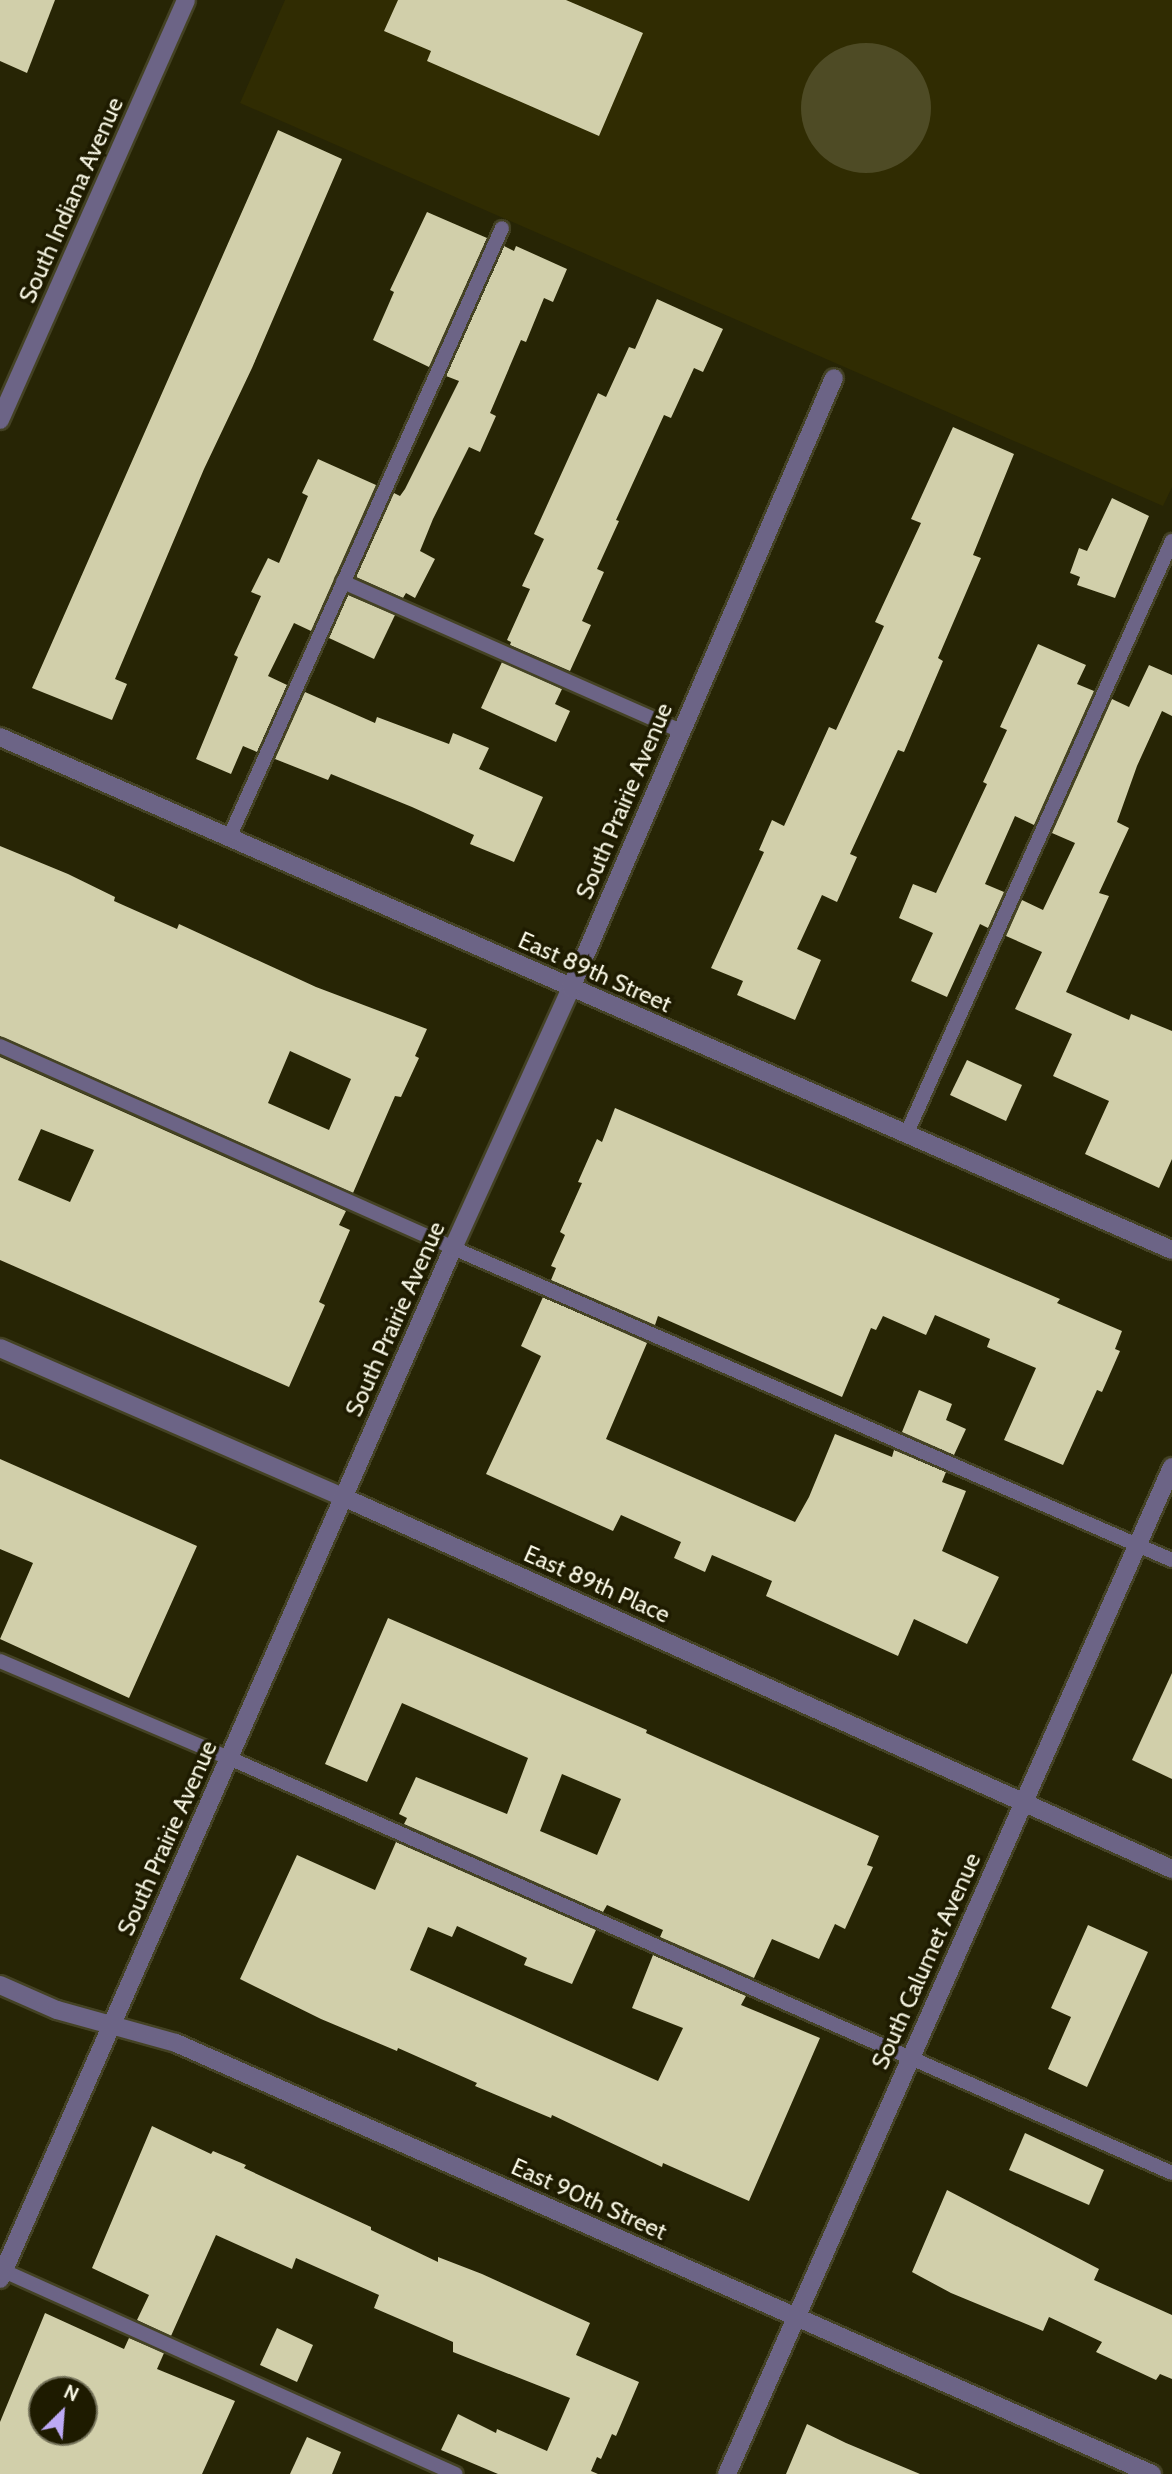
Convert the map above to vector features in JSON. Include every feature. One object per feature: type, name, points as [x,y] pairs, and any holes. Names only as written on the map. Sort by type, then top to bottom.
[{"type":"street","name":"South Indiana Avenue","points":[[0,420],[186,0]]},
{"type":"street","name":"South Prairie Avenue","points":[[2,2275],[453,1248],[571,988],[834,378]]},
{"type":"street","name":"East 89th Street","points":[[0,737],[1172,1250]]},
{"type":"street","name":"East 89th Place","points":[[0,1348],[343,1497],[1172,1869]]},
{"type":"street","name":"South Calumet Avenue","points":[[727,2474],[1172,1467]]},
{"type":"street","name":"East 90th Street","points":[[0,1984],[57,2010],[176,2043],[1152,2474]]},
{"type":"lane","points":[[229,838],[502,228]]},
{"type":"lane","points":[[906,1135],[1172,541]]},
{"type":"lane","points":[[344,582],[681,731]]},
{"type":"lane","points":[[0,1046],[453,1248],[1172,1560]]},
{"type":"lane","points":[[0,1661],[229,1758],[1172,2173]]},
{"type":"lane","points":[[2,2275],[456,2474]]},
{"type":"shaded area","points":[[285,0],[1172,0],[1172,487],[1163,506],[240,103]]},
{"type":"shaded area","points":[[866,43],[891,48],[912,62],[926,83],[931,108],[926,133],[912,154],[891,168],[866,173],[841,168],[820,154],[806,133],[801,108],[806,83],[820,62],[841,48]]},
{"type":"building","points":[[0,0],[55,0],[27,73],[0,61]]},
{"type":"building","points":[[398,0],[566,0],[643,33],[599,136],[427,61],[431,51],[384,31]]},
{"type":"building","points":[[278,130],[342,159],[252,368],[204,469],[115,679],[127,684],[112,720],[32,688]]},
{"type":"building","points":[[427,212],[487,238],[429,367],[373,340],[394,292],[390,290]]},
{"type":"building","points":[[504,246],[514,251],[516,246],[567,269],[553,302],[544,298],[526,342],[521,340],[490,413],[496,416],[480,452],[469,447],[433,519],[420,551],[435,559],[415,598],[406,593],[403,598],[356,577],[394,493],[400,496],[405,489],[459,381],[446,376]]},
{"type":"building","points":[[657,299],[723,329],[703,372],[694,368],[671,418],[664,415],[616,520],[619,521],[597,569],[604,572],[582,621],[591,625],[570,671],[510,645],[511,642],[507,640],[530,589],[522,586],[544,539],[534,534],[598,393],[606,397],[629,347],[635,349]]},
{"type":"building","points":[[953,427],[1014,454],[973,555],[981,558],[938,658],[943,661],[904,752],[898,750],[850,854],[857,857],[837,902],[822,895],[797,949],[821,960],[795,1020],[737,995],[743,981],[711,968],[764,852],[759,850],[772,820],[784,826],[829,727],[836,730],[884,626],[875,622],[921,523],[911,519]]},
{"type":"building","points":[[318,459],[376,485],[311,631],[294,623],[268,676],[287,685],[257,752],[243,746],[231,774],[196,759],[238,657],[234,655],[261,596],[251,592],[268,558],[279,563],[308,496],[302,493]]},
{"type":"building","points":[[1112,498],[1149,516],[1115,598],[1077,585],[1080,577],[1070,573],[1079,548],[1087,551]]},
{"type":"building","points":[[348,595],[395,615],[374,659],[329,638]]},
{"type":"building","points":[[1038,644],[1086,665],[1077,684],[1094,691],[1034,825],[1015,816],[985,884],[1004,892],[988,928],[980,924],[947,997],[911,981],[933,933],[899,918],[913,884],[936,893],[987,784],[983,782],[1007,730],[1000,727]]},
{"type":"building","points":[[502,662],[562,689],[555,704],[570,711],[556,742],[481,708]]},
{"type":"building","points":[[1149,665],[1172,675],[1172,716],[1162,711],[1137,766],[1117,822],[1129,828],[1099,893],[1109,896],[1066,992],[1129,1020],[1131,1014],[1172,1031],[1172,1159],[1159,1188],[1085,1154],[1109,1101],[1053,1076],[1072,1034],[1015,1009],[1042,952],[1006,936],[1022,900],[1043,910],[1075,843],[1052,833],[1112,699],[1129,707]]},
{"type":"building","points":[[305,692],[375,723],[377,717],[449,744],[453,733],[489,748],[479,769],[543,797],[514,862],[470,844],[474,835],[412,807],[331,774],[328,780],[275,759]]},
{"type":"building","points":[[0,846],[68,874],[115,897],[114,901],[177,929],[179,924],[316,987],[427,1029],[415,1056],[419,1058],[401,1097],[395,1096],[353,1193],[0,1036]],"holes":[[[290,1051],[351,1079],[329,1130],[268,1103]]]},
{"type":"building","points":[[0,1057],[346,1211],[339,1225],[350,1230],[319,1302],[325,1305],[289,1387],[0,1260]],"holes":[[[41,1129],[94,1150],[70,1202],[18,1180]]]},
{"type":"building","points":[[967,1060],[1022,1085],[1006,1121],[950,1095]]},
{"type":"building","points":[[615,1108],[1060,1299],[1057,1303],[1122,1331],[1115,1349],[1120,1351],[1102,1392],[1097,1390],[1063,1465],[1004,1440],[1036,1368],[987,1347],[990,1339],[935,1315],[926,1335],[883,1316],[876,1330],[871,1328],[842,1397],[658,1316],[655,1325],[551,1280],[556,1268],[551,1266],[565,1235],[560,1232],[582,1183],[578,1182],[597,1139],[602,1142]]},
{"type":"building","points":[[543,1297],[647,1343],[606,1439],[795,1522],[809,1497],[835,1434],[892,1457],[894,1450],[946,1472],[942,1482],[966,1491],[942,1551],[999,1577],[967,1644],[914,1619],[898,1656],[766,1596],[772,1581],[712,1555],[705,1572],[674,1558],[681,1542],[621,1515],[613,1531],[486,1474],[541,1356],[521,1346]]},
{"type":"building","points":[[919,1390],[952,1404],[946,1420],[966,1429],[954,1455],[902,1432]]},
{"type":"building","points":[[0,1459],[197,1546],[129,1698],[0,1639],[33,1563],[0,1549]]},
{"type":"building","points":[[388,1618],[647,1730],[646,1733],[879,1836],[867,1865],[873,1867],[845,1929],[835,1924],[819,1959],[772,1939],[754,1978],[660,1937],[663,1930],[607,1905],[603,1912],[404,1824],[407,1818],[399,1814],[416,1777],[507,1814],[528,1758],[402,1703],[367,1782],[325,1764]],"holes":[[[562,1774],[621,1799],[597,1855],[540,1831]]]},
{"type":"building","points":[[1172,1673],[1172,1779],[1132,1760]]},
{"type":"building","points":[[396,1842],[596,1930],[572,1984],[524,1965],[527,1958],[457,1926],[452,1937],[428,1927],[410,1970],[658,2081],[683,2028],[632,2008],[653,1955],[746,1996],[741,2005],[820,2038],[749,2201],[663,2163],[662,2167],[552,2115],[551,2118],[475,2086],[477,2083],[398,2048],[397,2051],[321,2019],[240,1979],[297,1855],[375,1890]]},
{"type":"building","points":[[1088,1925],[1148,1952],[1087,2087],[1048,2069],[1071,2017],[1051,2008]]},
{"type":"building","points":[[152,2126],[211,2154],[213,2151],[246,2165],[244,2168],[371,2227],[371,2230],[438,2262],[438,2257],[482,2274],[590,2323],[576,2355],[639,2382],[616,2436],[612,2434],[601,2459],[597,2457],[591,2471],[598,2474],[498,2474],[441,2450],[458,2414],[496,2433],[497,2429],[547,2451],[570,2398],[453,2352],[453,2342],[374,2308],[379,2295],[296,2258],[292,2269],[216,2235],[171,2336],[137,2320],[149,2295],[92,2268]]},
{"type":"building","points":[[1025,2133],[1104,2170],[1089,2205],[1009,2170]]},
{"type":"building","points":[[947,2190],[1099,2269],[1094,2280],[1172,2315],[1172,2379],[1160,2374],[1156,2380],[1096,2352],[1102,2342],[1049,2317],[1043,2331],[951,2293],[912,2272]]},
{"type":"building","points":[[45,2313],[124,2349],[129,2338],[164,2353],[157,2369],[235,2401],[202,2474],[0,2474],[0,2422]]},
{"type":"building","points":[[277,2328],[313,2345],[297,2382],[260,2365]]},
{"type":"building","points":[[807,2424],[846,2443],[920,2474],[786,2474]]},
{"type":"building","points":[[307,2437],[341,2452],[332,2474],[290,2474]]}]
